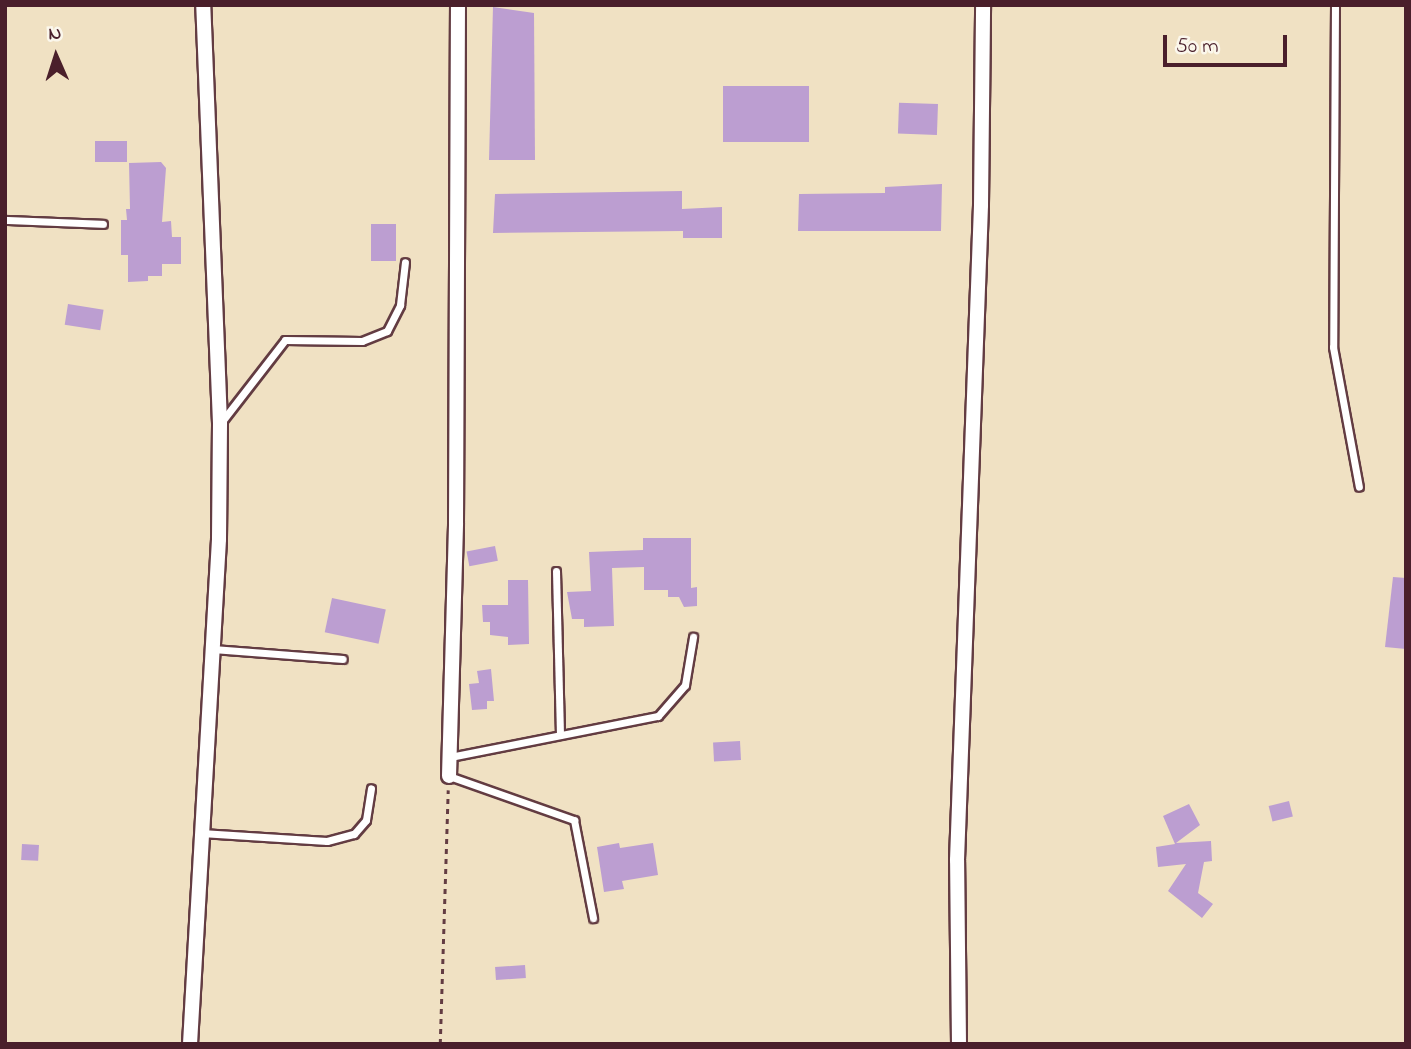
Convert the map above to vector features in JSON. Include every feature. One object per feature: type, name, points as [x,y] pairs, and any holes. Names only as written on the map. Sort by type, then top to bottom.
[{"type":"street","points":[[190,1044],[212,649],[220,423],[203,5]]},
{"type":"street","points":[[449,776],[458,5]]},
{"type":"street","points":[[960,1044],[957,860],[981,205],[983,5]]},
{"type":"lane","points":[[1335,5],[1333,347],[1359,487]]},
{"type":"lane","points":[[5,220],[103,224]]},
{"type":"lane","points":[[220,423],[285,341],[362,341],[387,331],[400,305],[405,262]]},
{"type":"lane","points":[[556,571],[560,735]]},
{"type":"lane","points":[[449,757],[658,716],[685,685],[694,637]]},
{"type":"lane","points":[[212,649],[343,659]]},
{"type":"lane","points":[[449,776],[574,820],[593,918]]},
{"type":"lane","points":[[200,833],[327,841],[354,834],[366,820],[372,788]]},
{"type":"path","points":[[440,1044],[449,776]]},
{"type":"building","points":[[493,7],[534,13],[535,160],[489,160]]},
{"type":"building","points":[[723,86],[809,86],[809,142],[723,142]]},
{"type":"building","points":[[899,103],[938,104],[937,135],[898,134]]},
{"type":"building","points":[[95,141],[127,141],[127,162],[95,162]]},
{"type":"building","points":[[161,162],[166,168],[162,222],[171,221],[172,237],[181,237],[181,264],[162,264],[162,276],[148,276],[148,281],[128,282],[128,255],[121,255],[121,220],[127,220],[126,209],[130,209],[129,163]]},
{"type":"building","points":[[942,184],[941,231],[798,231],[799,194],[885,193],[885,187]]},
{"type":"building","points":[[682,191],[682,209],[722,207],[722,238],[683,238],[683,231],[493,233],[495,194]]},
{"type":"building","points":[[371,224],[396,224],[396,261],[371,261]]},
{"type":"building","points":[[68,304],[104,310],[100,330],[65,325]]},
{"type":"building","points":[[643,538],[691,538],[691,588],[697,587],[697,606],[684,607],[679,597],[668,597],[668,590],[644,590],[644,567],[612,568],[614,626],[584,627],[584,619],[572,619],[567,592],[591,591],[589,552],[643,550]]},
{"type":"building","points":[[495,546],[498,561],[469,566],[467,552]]},
{"type":"building","points":[[1393,577],[1406,578],[1406,649],[1385,647]]},
{"type":"building","points":[[508,580],[528,580],[529,644],[508,645],[508,637],[490,635],[490,622],[483,622],[482,605],[508,605]]},
{"type":"building","points":[[332,598],[386,609],[379,644],[325,632]]},
{"type":"building","points":[[491,669],[494,701],[487,701],[487,709],[472,710],[469,684],[479,683],[477,671]]},
{"type":"building","points":[[740,741],[741,760],[714,761],[713,742]]},
{"type":"building","points":[[1289,801],[1293,817],[1272,822],[1269,806]]},
{"type":"building","points":[[1189,804],[1200,825],[1176,843],[1211,841],[1212,861],[1204,862],[1198,893],[1213,904],[1202,918],[1168,891],[1186,864],[1158,867],[1156,847],[1175,844],[1163,816]]},
{"type":"building","points":[[619,843],[620,848],[653,843],[658,875],[622,881],[624,889],[604,892],[597,847]]},
{"type":"building","points":[[22,844],[39,845],[38,861],[21,860]]},
{"type":"building","points":[[525,965],[526,978],[496,980],[495,967]]}]
